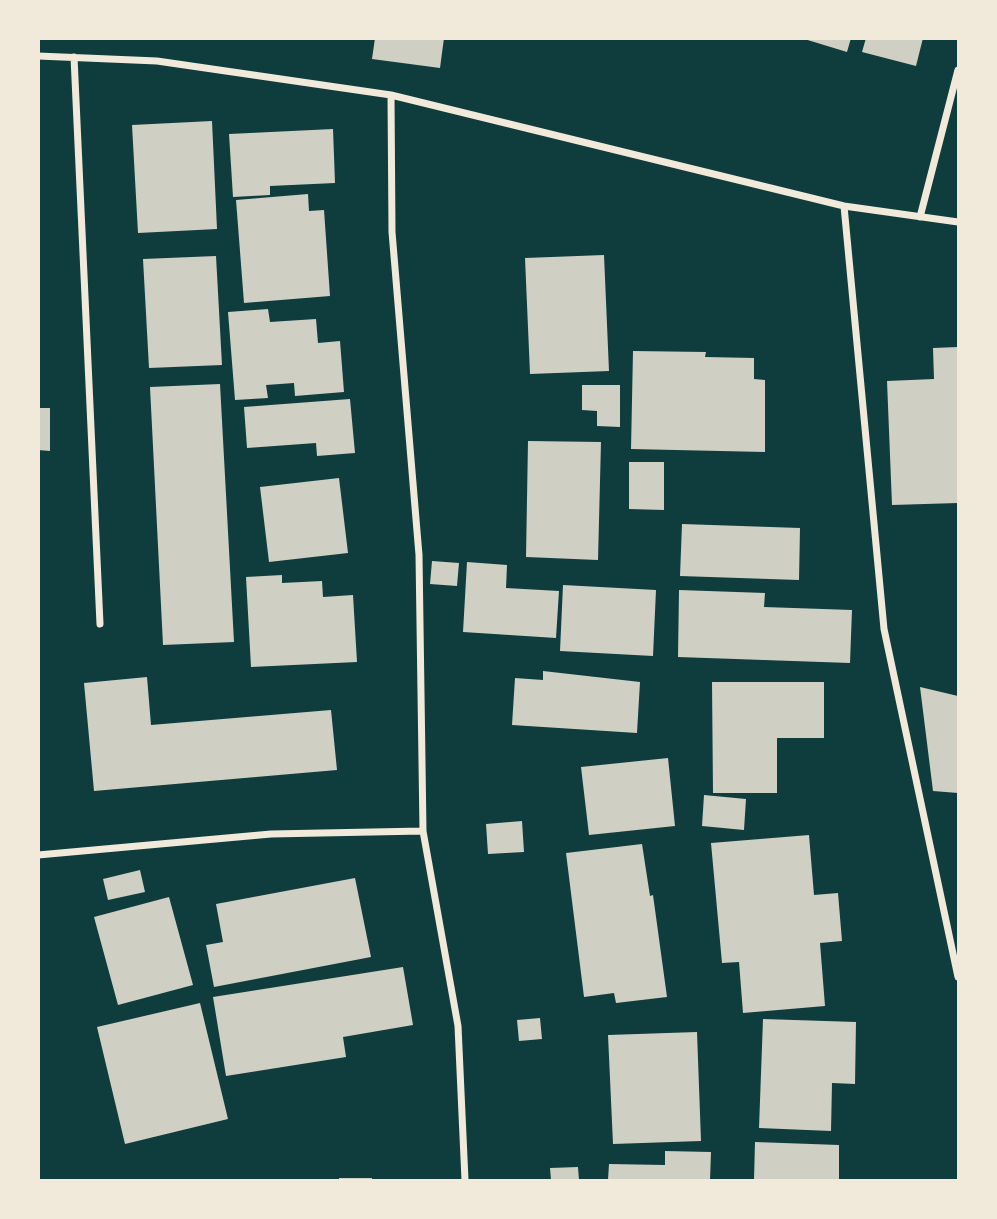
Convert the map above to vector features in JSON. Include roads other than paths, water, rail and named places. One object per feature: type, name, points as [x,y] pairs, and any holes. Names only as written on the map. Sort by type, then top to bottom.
[{"type":"street","points":[[38,56],[157,61],[391,95],[844,206],[958,222]]},
{"type":"street","points":[[74,57],[100,624]]},
{"type":"street","points":[[920,217],[958,70]]},
{"type":"street","points":[[391,95],[392,233],[419,555],[423,831],[458,1026],[465,1181]]},
{"type":"street","points":[[844,206],[884,629],[958,977]]},
{"type":"street","points":[[38,855],[271,834],[423,831]]}]
